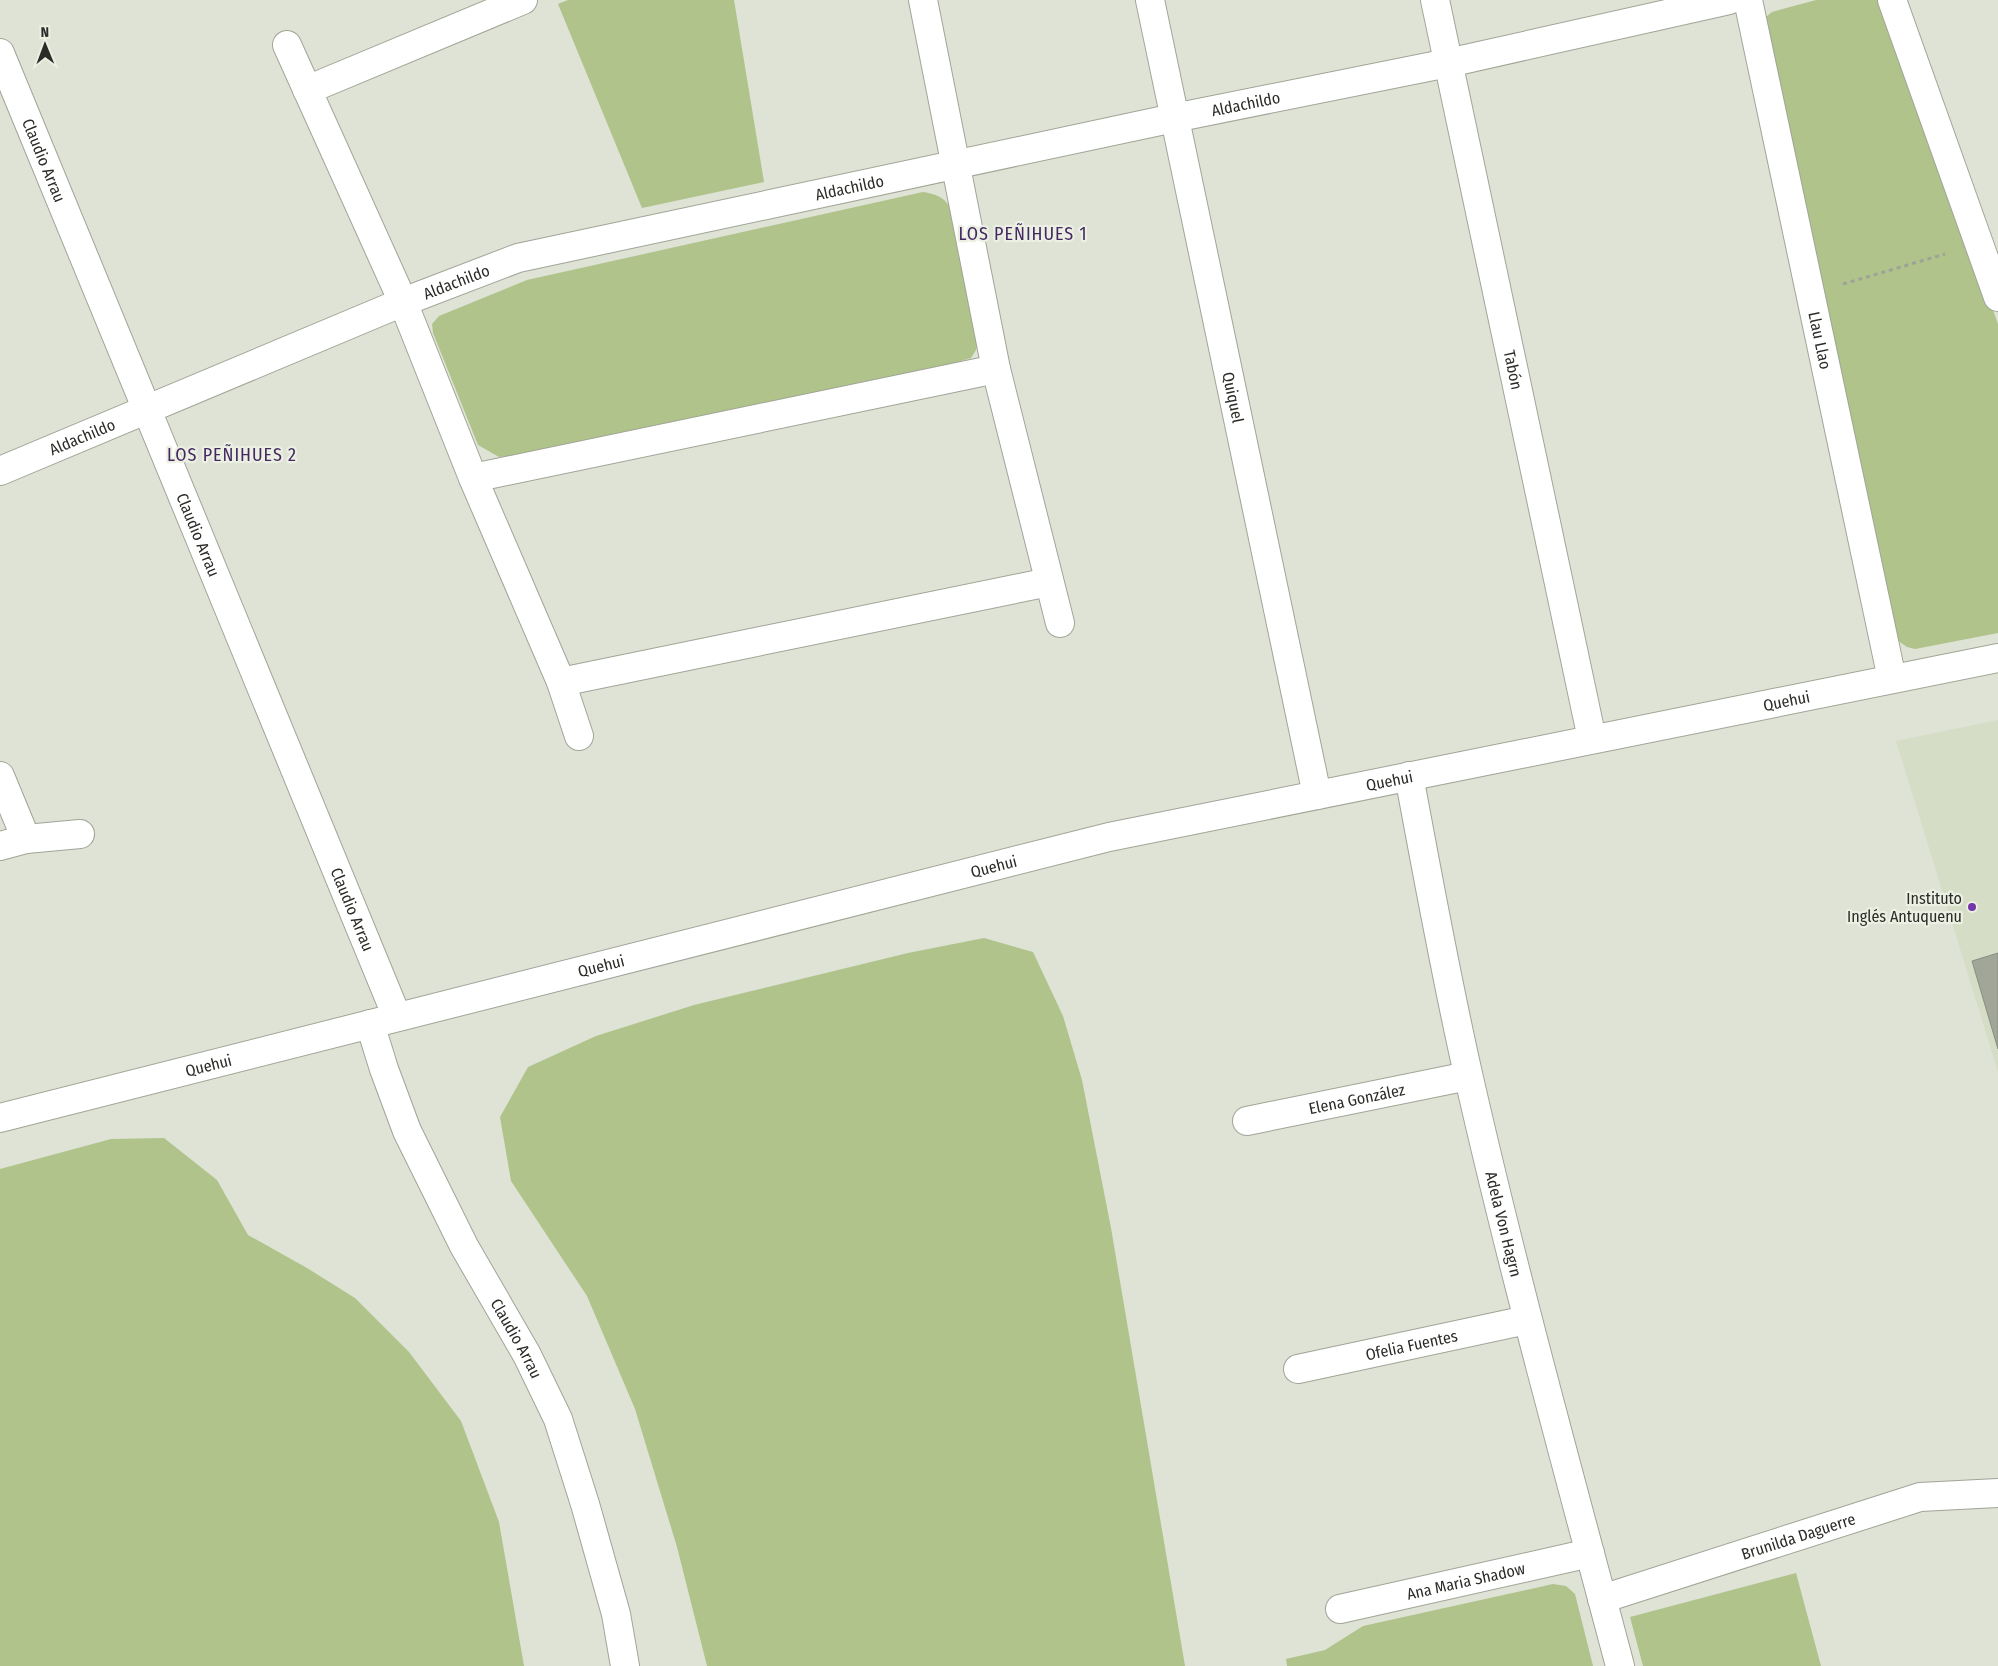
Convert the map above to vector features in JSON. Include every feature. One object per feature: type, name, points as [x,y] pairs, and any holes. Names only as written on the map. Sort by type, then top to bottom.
[{"type":"street","points":[[307,90],[523,0]]},
{"type":"street","points":[[923,0],[996,369],[1060,623]]},
{"type":"street","name":"Quiquel","points":[[1150,0],[1318,795]]},
{"type":"street","name":"Tabón","points":[[1435,0],[1592,739]]},
{"type":"street","name":"Aldachildo","points":[[0,471],[403,302],[518,258],[1174,118],[1448,64],[1729,0]]},
{"type":"street","name":"Llau Llao","points":[[1748,0],[1892,679]]},
{"type":"street","points":[[1892,0],[1998,297]]},
{"type":"street","points":[[287,45],[403,302],[473,478],[561,682],[579,736]]},
{"type":"street","name":"Claudio Arrau","points":[[0,52],[397,1017]]},
{"type":"street","points":[[473,478],[996,369]]},
{"type":"street","points":[[561,682],[1049,582]]},
{"type":"street","name":"Quehui","points":[[0,1118],[1109,837],[1998,658]]},
{"type":"street","points":[[0,776],[26,839]]},
{"type":"street","name":"Adela Von Hagrn","points":[[1409,776],[1468,1076],[1527,1320],[1620,1666]]},
{"type":"street","points":[[0,846],[26,839],[80,834]]},
{"type":"street","name":"Claudio Arrau","points":[[370,1024],[407,1131],[464,1246],[527,1355],[558,1419],[616,1614],[624,1666]]},
{"type":"street","name":"Elena González","points":[[1247,1122],[1468,1076]]},
{"type":"street","name":"Ofelia Fuentes","points":[[1298,1369],[1527,1320]]},
{"type":"street","name":"Brunilda Daguerre","points":[[1602,1599],[1920,1497],[1998,1493]]},
{"type":"street","name":"Ana Maria Shadow","points":[[1340,1609],[1590,1554]]},
{"type":"path","points":[[1811,294],[1979,244]]},
{"type":"shaded area","name":"Instituto Inglés Antuquenu","points":[[1998,720],[1998,1072],[1896,741]]},
{"type":"green space","points":[[568,0],[734,0],[764,182],[642,208],[558,4]]},
{"type":"green space","points":[[1816,0],[1881,0],[1883,2],[1998,324],[1998,633],[1915,649],[1907,647],[1897,640],[1765,25],[1766,17],[1772,12]]},
{"type":"green space","points":[[923,192],[938,196],[945,200],[950,207],[979,339],[976,350],[971,358],[940,367],[510,456],[499,457],[478,445],[433,333],[432,324],[439,316],[527,280]]},
{"type":"green space","points":[[984,938],[1033,952],[1063,1016],[1082,1080],[1111,1228],[1185,1666],[707,1666],[677,1547],[635,1409],[587,1296],[511,1181],[500,1117],[528,1067],[596,1036],[694,1005],[908,953]]},
{"type":"green space","points":[[164,1138],[217,1180],[248,1235],[355,1298],[409,1352],[461,1421],[499,1522],[524,1666],[0,1666],[0,1169],[111,1139]]},
{"type":"green space","points":[[1796,1573],[1821,1666],[1643,1666],[1630,1617]]},
{"type":"green space","points":[[1553,1584],[1566,1586],[1575,1594],[1593,1666],[1287,1666],[1286,1659],[1325,1650],[1363,1626]]},
{"type":"building","points":[[1998,953],[1998,1049],[1972,961]]},
{"type":"place","name":"Instituto Inglés Antuquenu","points":[[1972,907]]},
{"type":"district","name":"LOS PEÑIHUES 1","points":[[1023,234]]},
{"type":"district","name":"LOS PEÑIHUES 2","points":[[232,455]]}]
